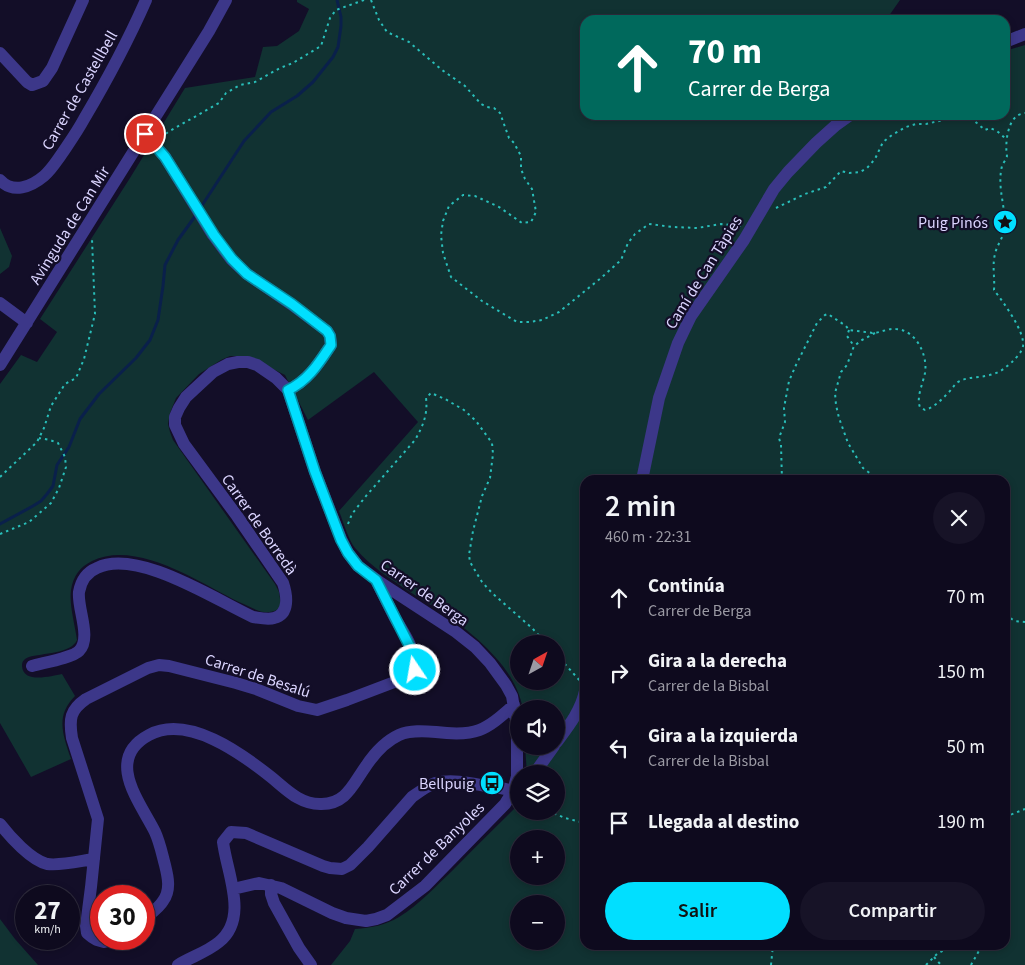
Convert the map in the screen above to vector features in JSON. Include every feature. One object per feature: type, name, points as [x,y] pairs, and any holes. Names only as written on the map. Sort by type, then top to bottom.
[{"type":"street","points":[[0,53],[27,82],[32,85],[43,81],[55,62],[83,0]]},
{"type":"street","name":"Carrer de Castellbell","points":[[0,180],[8,186],[20,189],[36,182],[52,168],[73,139],[103,86],[146,0]]},
{"type":"street","name":"Avinguda de Can Mir","points":[[0,364],[219,16],[226,0]]},
{"type":"street","points":[[1010,40],[1025,34]]},
{"type":"street","name":"Camí de Can Tàpies","points":[[643,475],[657,407],[678,344],[691,316],[752,228],[774,189],[788,172],[826,134],[844,120]]},
{"type":"street","points":[[145,134],[165,157],[214,235],[232,259],[247,274],[292,304],[320,325],[330,336],[331,345],[314,370],[297,386],[288,390]]},
{"type":"street","points":[[0,303],[27,323]]},
{"type":"street","name":"Carrer de Borredà","points":[[32,666],[72,656],[83,646],[84,628],[79,593],[82,582],[92,570],[100,566],[127,564],[160,572],[253,617],[274,618],[285,610],[287,594],[283,583],[184,444],[175,425],[175,417],[186,398],[214,372],[228,364],[248,362],[257,365],[276,378],[288,390]]},
{"type":"street","name":"Carrer de Berga","points":[[288,390],[315,472],[341,540],[348,553],[358,566],[376,580],[434,617],[475,647],[499,674],[513,700]]},
{"type":"street","name":"Carrer de Besalú","points":[[91,885],[98,819],[70,728],[73,711],[77,705],[148,668],[159,665],[236,683],[298,706],[317,710],[405,678],[415,670],[414,656],[376,580]]},
{"type":"street","points":[[565,731],[580,705]]},
{"type":"street","points":[[155,909],[163,902],[169,884],[159,841],[132,791],[127,767],[128,758],[132,750],[138,742],[149,734],[160,730],[173,729],[209,737],[252,762],[301,800],[320,804],[334,802],[347,794],[374,755],[399,735],[423,731],[453,734],[473,732],[489,726],[510,708]]},
{"type":"street","points":[[178,965],[214,946],[231,929],[235,908],[223,842],[231,832],[246,833],[323,866],[342,869],[350,865],[368,847],[412,797],[420,790],[434,783],[471,782],[510,789]]},
{"type":"street","name":"Carrer de Banyoles","points":[[233,889],[259,883],[271,885],[346,918],[366,921],[376,919],[387,915],[425,886],[510,798]]},
{"type":"street","points":[[0,824],[27,852],[47,864],[94,859]]},
{"type":"street","points":[[271,885],[274,903],[299,948],[312,965]]},
{"type":"street","name":"Carrer de Besalú","points":[[90,892],[86,926],[90,935]]},
{"type":"path","points":[[154,144],[168,132],[219,103],[226,93],[240,85],[255,82],[293,63],[321,46],[330,18],[336,10],[364,0]]},
{"type":"path","points":[[371,0],[379,20],[387,32],[409,42],[464,86],[481,104],[494,108],[500,113],[509,138],[522,156],[521,170],[532,189],[536,212],[531,222],[522,223],[499,207],[475,196],[463,195],[449,206],[443,221],[441,235],[443,253],[451,277],[482,301],[503,314],[517,322],[529,322],[542,320],[559,312],[621,260],[635,234],[649,224],[697,228],[721,224],[752,228]]},
{"type":"path","points":[[872,475],[863,468],[854,454],[843,432],[836,406],[836,393],[841,372],[848,365],[854,346],[875,333],[889,329],[906,332],[913,337],[923,350],[926,363],[918,402],[920,407],[925,410],[935,406],[962,379],[986,376],[1001,371],[1023,349],[1024,343],[1016,322],[994,290],[995,255],[1005,226],[1001,197],[1001,171],[1007,156],[1006,139],[1008,129],[1016,116],[1025,113]]},
{"type":"path","points":[[774,209],[804,194],[826,187],[841,171],[849,173],[860,172],[867,168],[875,160],[883,142],[906,127],[942,120]]},
{"type":"path","points":[[973,120],[985,130],[990,128],[997,131],[1006,139]]},
{"type":"path","points":[[0,477],[37,442],[58,394],[64,384],[76,378],[84,359],[95,314],[92,243],[88,225]]},
{"type":"path","points":[[782,475],[779,438],[785,422],[784,408],[787,388],[796,365],[817,324],[828,314],[849,330],[875,333]]},
{"type":"path","points":[[849,330],[847,336],[854,346]]},
{"type":"path","points":[[341,540],[352,514],[416,440],[425,418],[426,398],[431,393],[450,402],[464,410],[476,421],[492,443],[493,454],[490,478],[482,496],[472,532],[470,562],[482,582],[492,593],[539,635]]},
{"type":"path","points":[[0,534],[29,522],[51,503],[59,488],[66,467],[65,457],[58,443],[39,438]]},
{"type":"path","points":[[1010,618],[1015,621],[1025,622]]},
{"type":"path","points":[[565,664],[580,680]]},
{"type":"path","points":[[1010,815],[1025,809]]},
{"type":"path","points":[[565,818],[580,822]]},
{"type":"path","points":[[771,965],[772,950]]},
{"type":"path","points":[[926,965],[944,950]]},
{"type":"path","points":[[971,965],[979,950]]},
{"type":"path","points":[[934,957],[941,965]]},
{"type":"green space","points":[[297,0],[900,0],[890,15],[580,15],[580,120],[1010,120],[1010,50],[1025,45],[1025,965],[331,965],[350,941],[355,929],[384,924],[399,917],[414,906],[510,813],[510,820],[565,820],[565,765],[526,765],[526,755],[565,755],[565,700],[520,700],[517,690],[565,690],[565,635],[510,635],[510,676],[477,639],[445,614],[375,567],[353,546],[349,537],[339,511],[418,422],[374,372],[308,420],[285,375],[247,356],[230,356],[221,360],[199,374],[176,398],[168,424],[173,440],[275,584],[279,592],[281,606],[271,612],[258,610],[168,566],[148,559],[128,555],[110,556],[88,563],[75,576],[71,590],[71,608],[77,640],[74,645],[56,652],[29,657],[22,663],[24,672],[32,677],[38,678],[62,674],[75,696],[65,711],[62,726],[71,759],[31,777],[0,723],[0,384],[21,355],[37,362],[57,332],[40,319],[185,88],[255,77],[263,47],[277,46],[299,31],[309,9],[297,2]]},
{"type":"green space","points":[[0,228],[12,256],[9,267],[0,274]]},
{"type":"green space","points":[[0,919],[15,939],[15,950],[25,950],[38,965],[0,965]]},
{"type":"waterway","points":[[201,207],[244,141],[271,112],[297,96],[313,82],[333,57],[338,47],[341,26],[337,0]]},
{"type":"waterway","points":[[0,524],[41,501],[47,494],[53,486],[57,465],[69,447],[80,419],[99,394],[136,358],[150,340],[158,320],[165,265],[178,240],[196,215]]},
{"type":"place","name":"Puig Pinós","points":[[1005,222]]},
{"type":"place","name":"Bellpuig","points":[[492,783]]},
{"type":"route","points":[[145,134],[165,157],[214,235],[238,266],[320,325],[330,336],[331,345],[314,370],[297,386],[288,390],[315,472],[341,540],[358,566],[376,580],[412,651],[416,665],[415,670]]}]
